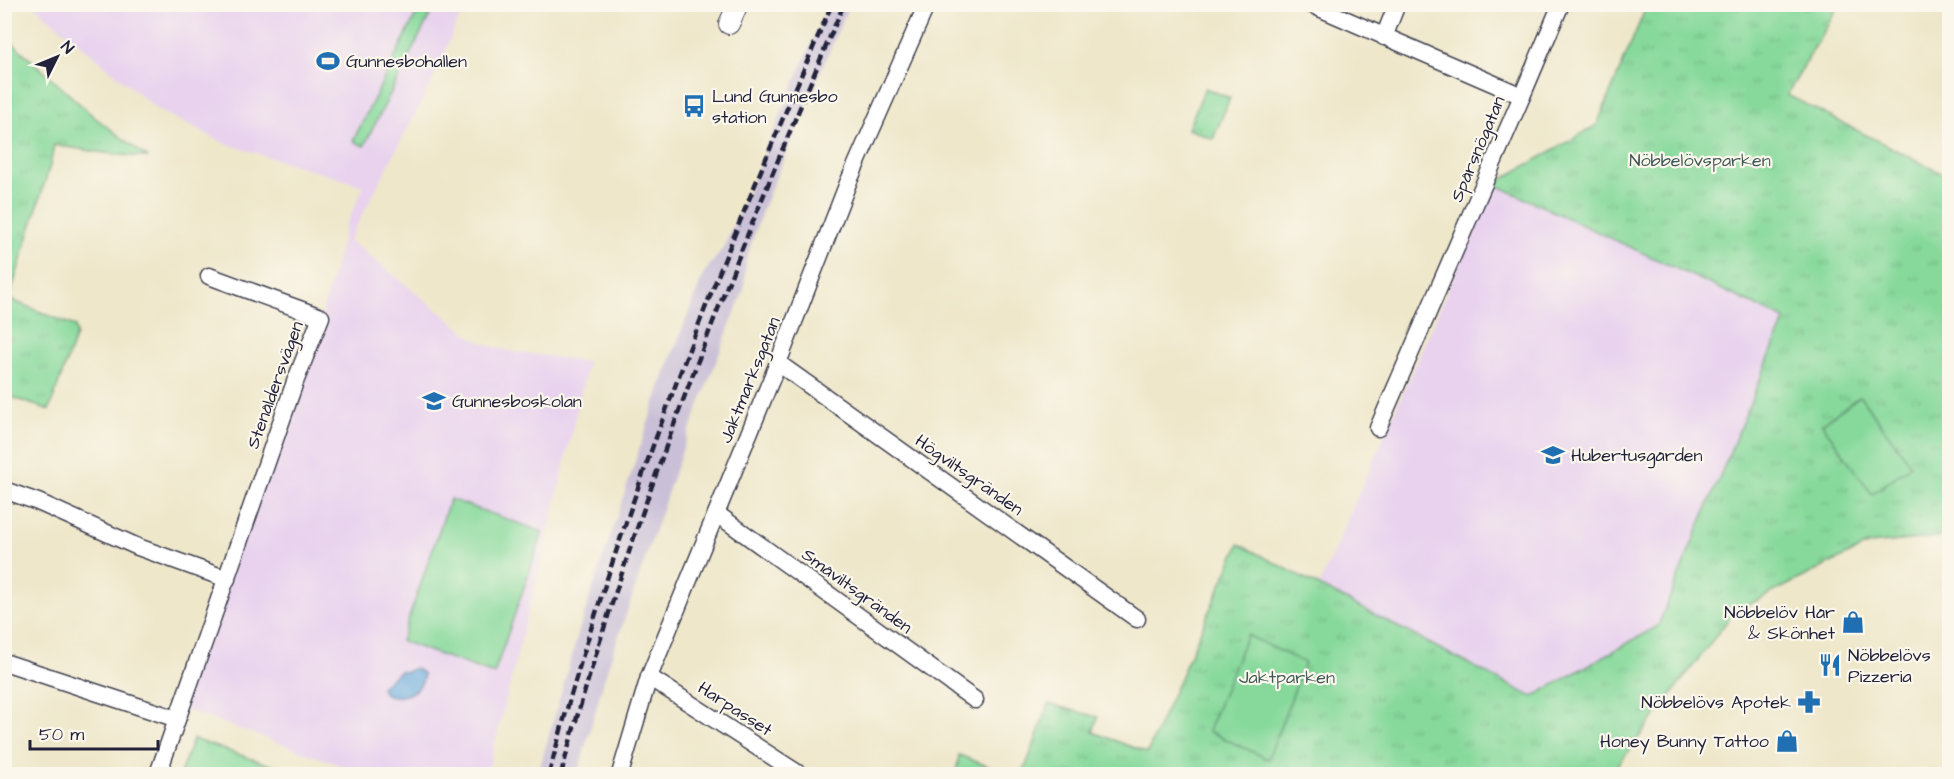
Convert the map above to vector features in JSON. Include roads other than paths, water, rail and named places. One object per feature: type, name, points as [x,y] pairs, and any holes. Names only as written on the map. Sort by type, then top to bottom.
[{"type":"street","points":[[729,24],[738,4]]},
{"type":"street","name":"Jaktmarksgatan","points":[[621,774],[649,677],[778,363],[848,183],[927,4]]},
{"type":"street","name":"Spårsnögatan","points":[[1310,4],[1522,96],[1378,428]]},
{"type":"street","points":[[1384,37],[1397,4]]},
{"type":"street","points":[[1522,96],[1561,4]]},
{"type":"street","name":"Stenåldersvägen","points":[[158,774],[321,317],[208,276]]},
{"type":"street","name":"Högviltsgränden","points":[[778,363],[1137,619]]},
{"type":"street","points":[[4,490],[38,502],[138,547],[227,579]]},
{"type":"street","name":"Småviltsgränden","points":[[717,514],[975,700]]},
{"type":"street","points":[[4,662],[177,719]]},
{"type":"street","name":"Harpasset","points":[[649,677],[799,774]]},
{"type":"water","points":[[414,668],[423,673],[423,680],[413,692],[398,696],[384,693],[381,687],[400,671],[407,672]]},
{"type":"railway","points":[[549,774],[607,578],[676,384],[713,288],[832,4]]},
{"type":"railway","points":[[561,774],[620,578],[689,384],[764,194],[844,4]]},
{"type":"place","name":"Gunnesbohallen","points":[[328,61]]},
{"type":"place","name":"Lund Gunnesbo station","points":[[694,106]]},
{"type":"place","name":"Gunnesboskolan","points":[[434,401]]},
{"type":"place","name":"Hubertusgården","points":[[1553,455]]},
{"type":"place","name":"Nöbbelöv Hår & Skönhet","points":[[1853,622]]},
{"type":"place","name":"Nöbbelövs Pizzeria","points":[[1830,665]]},
{"type":"place","name":"Nöbbelövs Apotek","points":[[1809,702]]},
{"type":"place","name":"Honey Bunny Tattoo","points":[[1787,741]]},
{"type":"park label","name":"Nöbbelövsparken","points":[[1700,160]]},
{"type":"park label","name":"Jaktparken","points":[[1287,677]]}]
